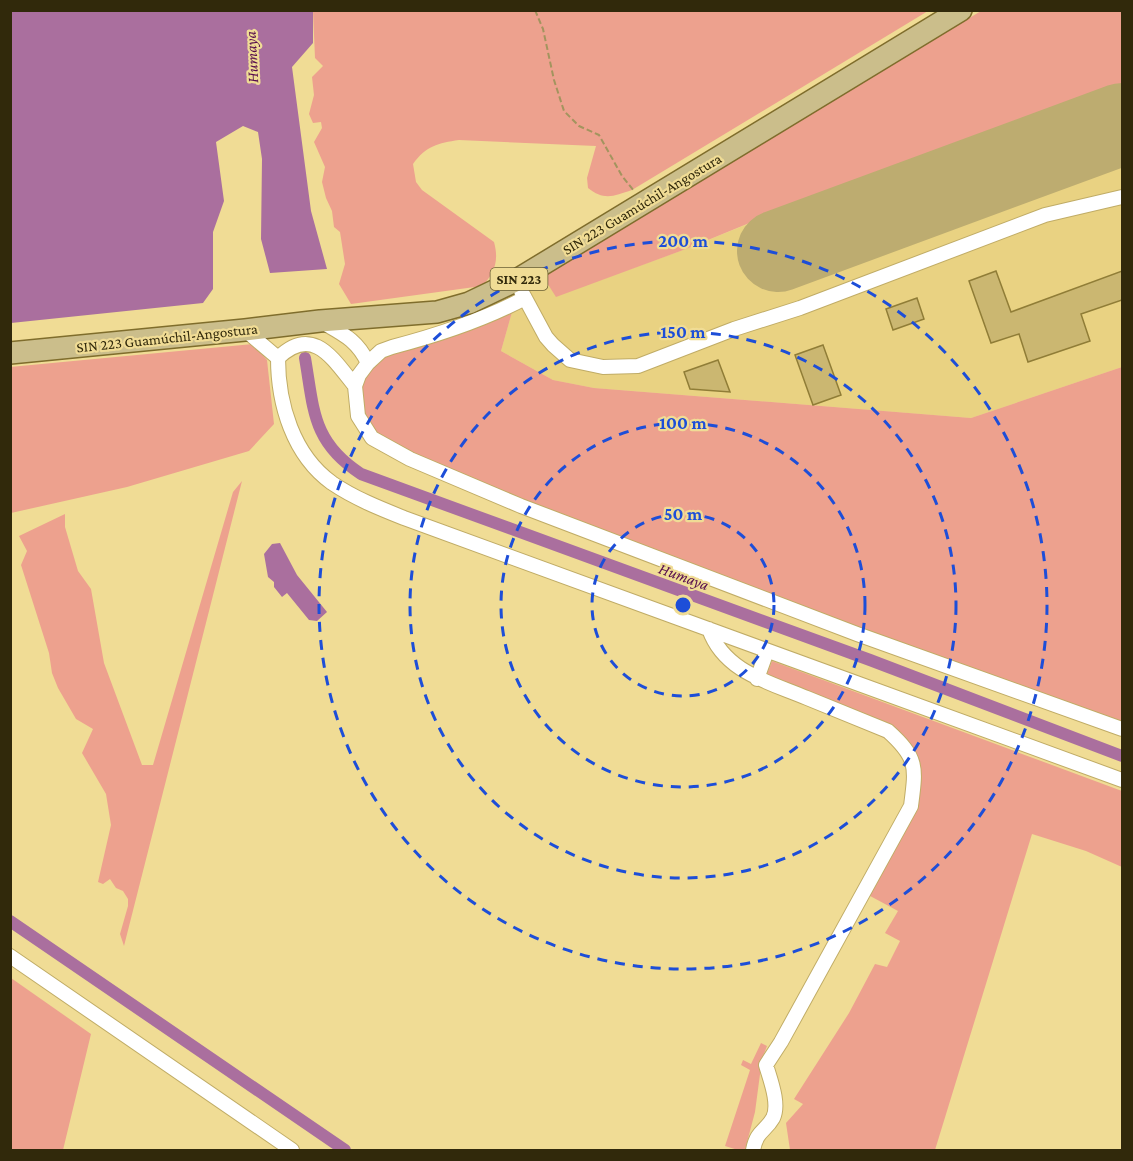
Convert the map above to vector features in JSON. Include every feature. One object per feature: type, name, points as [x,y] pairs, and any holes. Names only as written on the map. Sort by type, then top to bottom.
[{"type":"main road","name":"SIN 223 Guamúchil-Angostura","points":[[10,353],[320,321],[437,312],[520,289],[643,203],[961,10]]},
{"type":"street","points":[[1122,197],[1045,215],[800,308],[734,329],[638,366],[603,367],[570,360],[546,337],[520,289],[484,319],[381,351],[359,375],[355,386],[358,416],[366,432],[381,444],[410,459],[521,506],[857,634],[1122,729]]},
{"type":"street","points":[[320,321],[355,343],[368,363]]},
{"type":"street","points":[[245,330],[278,358],[278,382],[287,416],[297,441],[312,463],[332,482],[366,502],[404,518],[1122,780]]},
{"type":"street","points":[[278,358],[295,345],[308,343],[320,347],[355,386]]},
{"type":"street","points":[[709,629],[712,638],[729,660],[757,679],[888,731],[904,746],[913,761],[915,777],[911,806],[781,1042],[766,1065],[775,1103],[773,1117],[759,1132],[753,1150]]},
{"type":"street","points":[[757,679],[767,651]]},
{"type":"street","points":[[10,956],[292,1150]]},
{"type":"path","points":[[535,10],[543,29],[548,58],[564,111],[579,126],[598,135],[622,176],[643,203]]},
{"type":"shaded area","points":[[313,11],[928,11],[632,190],[620,194],[604,196],[588,188],[587,178],[596,146],[459,140],[433,146],[413,164],[416,182],[422,190],[494,242],[496,260],[493,271],[482,286],[351,304],[339,284],[345,264],[340,232],[334,227],[332,211],[322,182],[325,167],[314,142],[322,128],[321,122],[313,123],[309,114],[314,95],[312,77],[323,66],[315,58]]},
{"type":"shaded area","points":[[981,11],[1122,11],[1122,109],[774,238],[764,217],[686,249],[556,297],[542,275]]},
{"type":"shaded area","points":[[1122,73],[1122,367],[971,418],[594,388],[553,380],[501,351],[514,305],[542,275],[556,296],[686,249]]},
{"type":"shaded area","points":[[514,305],[501,351],[553,380],[594,388],[971,418],[1122,367],[1122,727],[410,467],[370,439],[355,406],[361,367],[378,350]]},
{"type":"shaded area","points":[[253,344],[267,360],[274,424],[249,451],[127,487],[11,513],[10,367]]},
{"type":"shaded area","points":[[242,481],[124,946],[120,934],[128,899],[110,879],[103,884],[98,882],[111,825],[106,794],[82,753],[93,729],[76,719],[52,673],[49,653],[21,565],[27,551],[19,536],[65,514],[65,527],[78,571],[91,589],[104,663],[142,765],[153,765],[233,492]]},
{"type":"shaded area","points":[[772,661],[1122,791],[1122,867],[1086,851],[1032,834],[935,1150],[790,1150],[786,1123],[803,1104],[794,1099],[849,1013],[875,964],[887,967],[900,941],[885,933],[898,911],[859,890],[906,810],[909,751],[766,677]]},
{"type":"shaded area","points":[[11,978],[91,1034],[63,1150],[11,1150]]},
{"type":"shaded area","points":[[761,1043],[767,1046],[762,1059],[755,1112],[745,1150],[738,1150],[725,1146],[750,1070],[741,1065],[743,1060],[751,1064]]},
{"type":"water","points":[[11,10],[313,11],[313,43],[292,67],[311,211],[327,269],[270,273],[261,239],[262,159],[258,132],[243,126],[216,142],[224,201],[213,232],[213,289],[203,303],[11,323]]},
{"type":"water","points":[[280,543],[297,575],[327,612],[317,621],[309,620],[287,593],[282,597],[274,587],[274,582],[268,577],[264,554],[272,544]]},
{"type":"building","points":[[996,271],[1011,312],[1122,271],[1122,300],[1081,314],[1090,341],[1028,362],[1019,334],[991,343],[969,281]]},
{"type":"building","points":[[917,298],[924,319],[893,330],[886,309]]},
{"type":"building","points":[[823,345],[841,395],[813,405],[795,355]]},
{"type":"building","points":[[718,360],[730,392],[690,389],[684,372]]},
{"type":"waterway","name":"Humaya","points":[[305,358],[314,409],[324,437],[333,450],[361,474],[870,660],[1122,756]]},
{"type":"waterway","points":[[10,921],[345,1150]]},
{"type":"runway","points":[[778,251],[1122,124]]}]
